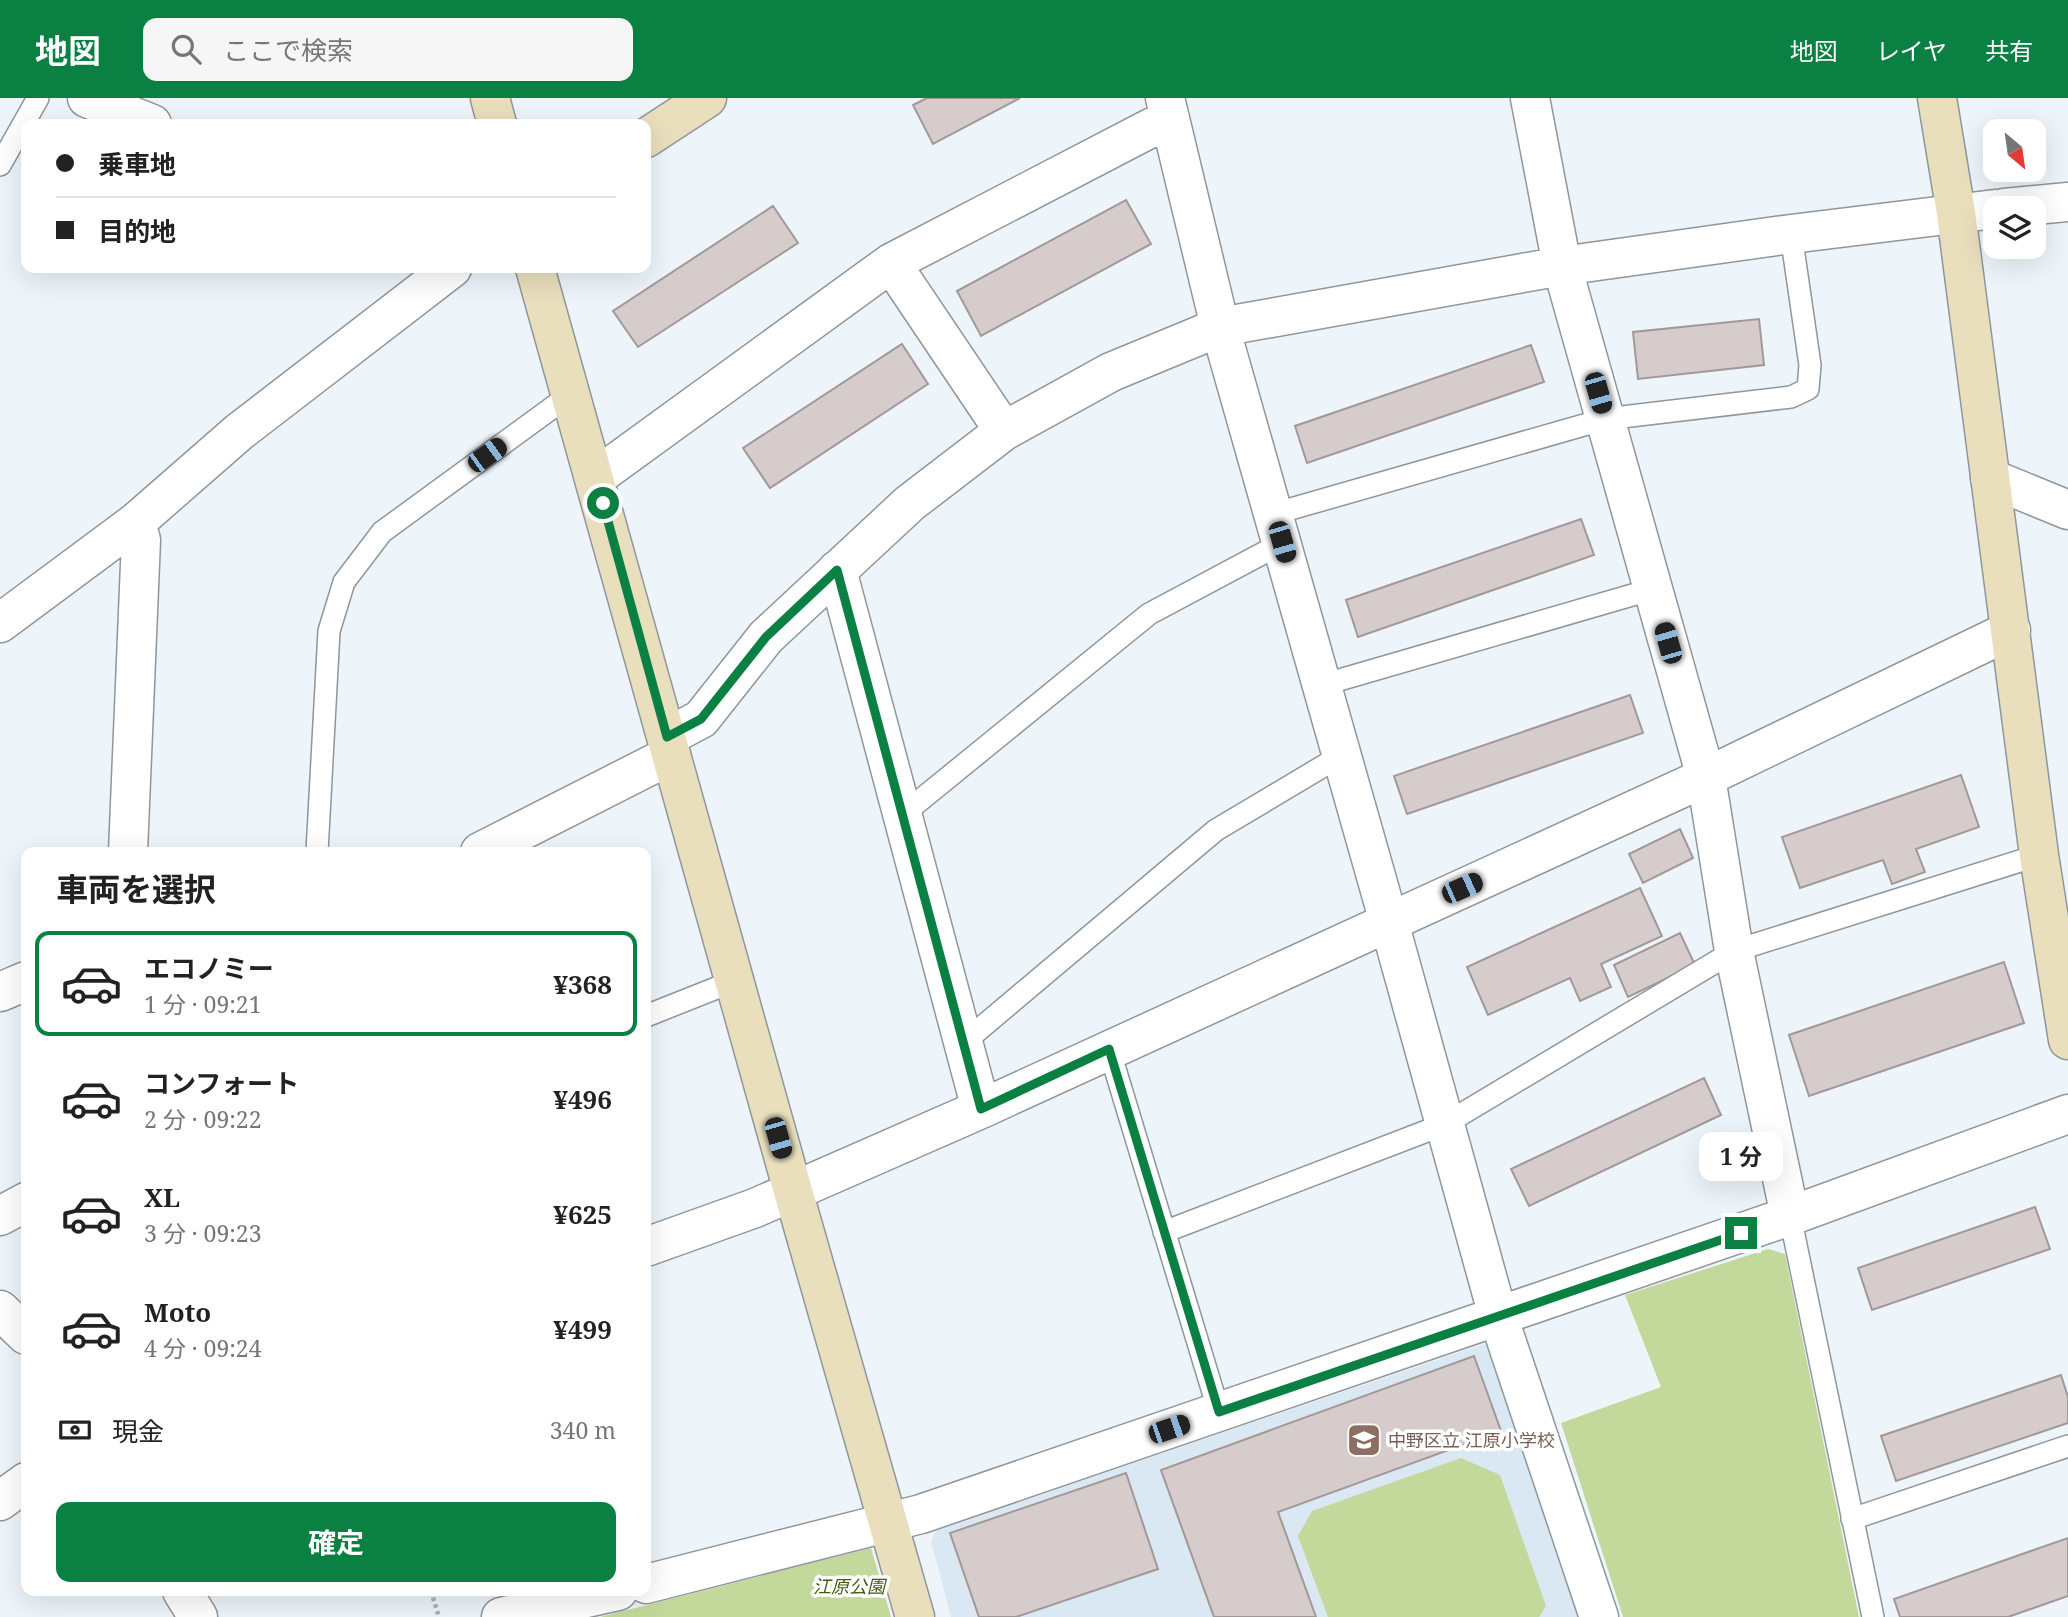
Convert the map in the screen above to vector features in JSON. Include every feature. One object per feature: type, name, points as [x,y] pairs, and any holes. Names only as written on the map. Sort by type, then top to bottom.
[{"type":"street","points":[[87,98],[140,119]]},
{"type":"street","points":[[490,98],[496,119]]},
{"type":"street","points":[[651,135],[708,98]]},
{"type":"street","points":[[1530,98],[1562,266],[1706,777],[1734,951],[1790,1216]]},
{"type":"street","points":[[1937,98],[1956,213],[2039,855],[2068,1040]]},
{"type":"street","points":[[595,478],[891,263],[1168,108],[1220,327],[1498,1316],[1599,1617]]},
{"type":"street","points":[[2046,204],[2068,202]]},
{"type":"street","points":[[489,847],[669,746],[701,719],[766,637],[910,502],[1004,432],[1111,372],[1220,327],[1562,266],[1983,210]]},
{"type":"street","points":[[891,263],[1004,432]]},
{"type":"street","points":[[0,623],[136,522],[239,432],[431,273]]},
{"type":"street","points":[[536,273],[915,1617]]},
{"type":"street","points":[[1990,478],[2068,510]]},
{"type":"street","points":[[128,847],[141,540],[136,522]]},
{"type":"street","points":[[837,570],[981,1109]]},
{"type":"street","points":[[651,1245],[755,1208],[981,1109],[1706,777],[2011,630]]},
{"type":"street","points":[[0,992],[21,983]]},
{"type":"street","points":[[651,1583],[920,1514],[1790,1216],[2068,1114]]},
{"type":"street","points":[[0,1216],[21,1205]]},
{"type":"street","points":[[0,1310],[21,1330]]},
{"type":"street","points":[[0,1501],[21,1486]]},
{"type":"street","points":[[185,1596],[198,1617]]},
{"type":"street","points":[[501,1617],[596,1596]]},
{"type":"lane","points":[[26,119],[38,98]]},
{"type":"lane","points":[[0,165],[21,128]]},
{"type":"lane","points":[[902,815],[1149,614],[1277,528],[1605,419],[1791,397],[1808,389],[1810,365],[1791,234]]},
{"type":"lane","points":[[317,847],[329,631],[344,582],[382,532],[571,394]]},
{"type":"lane","points":[[1322,685],[1653,589]]},
{"type":"lane","points":[[963,1043],[1216,830],[1342,755]]},
{"type":"lane","points":[[1164,1232],[1444,1124],[1734,951],[2039,855]]},
{"type":"lane","points":[[651,1014],[734,981]]},
{"type":"lane","points":[[1109,1049],[1219,1412]]},
{"type":"lane","points":[[1790,1216],[1872,1617]]},
{"type":"lane","points":[[1852,1519],[2068,1446]]},
{"type":"path","points":[[433,1596],[439,1617]]},
{"type":"shaded area","name":"中野区立 江原小学校","points":[[1484,1344],[1494,1349],[1584,1617],[951,1617],[931,1541],[937,1530]]},
{"type":"green space","points":[[1768,1249],[1785,1254],[1859,1617],[1623,1617],[1561,1423],[1661,1387],[1625,1295]]},
{"type":"green space","points":[[1461,1458],[1500,1475],[1546,1606],[1539,1617],[1328,1617],[1298,1536],[1312,1511]]},
{"type":"green space","name":"江原公園","points":[[871,1548],[891,1617],[600,1617]]},
{"type":"building","points":[[927,98],[1020,98],[933,144],[913,105]]},
{"type":"building","points":[[1126,200],[1151,244],[981,336],[957,291]]},
{"type":"building","points":[[773,206],[798,243],[638,347],[613,311]]},
{"type":"building","points":[[1759,319],[1764,365],[1638,379],[1633,332]]},
{"type":"building","points":[[902,344],[928,384],[770,488],[743,448]]},
{"type":"building","points":[[1531,345],[1544,382],[1307,463],[1295,426]]},
{"type":"building","points":[[1581,519],[1594,555],[1358,637],[1346,600]]},
{"type":"building","points":[[1630,695],[1643,733],[1407,814],[1394,776]]},
{"type":"building","points":[[1961,775],[1979,827],[1916,849],[1925,872],[1892,884],[1883,860],[1800,888],[1782,837]]},
{"type":"building","points":[[1680,829],[1693,858],[1643,883],[1629,854]]},
{"type":"building","points":[[1640,888],[1662,936],[1601,964],[1611,987],[1580,1001],[1570,978],[1488,1015],[1467,967]]},
{"type":"building","points":[[1680,933],[1695,965],[1628,997],[1614,965]]},
{"type":"building","points":[[2004,962],[2024,1023],[1809,1096],[1789,1035]]},
{"type":"building","points":[[1704,1078],[1721,1115],[1529,1206],[1511,1169]]},
{"type":"building","points":[[2035,1207],[2050,1249],[1872,1310],[1858,1268]]},
{"type":"building","points":[[1474,1356],[1501,1431],[1278,1512],[1316,1617],[1214,1617],[1161,1470]]},
{"type":"building","points":[[2061,1375],[2068,1397],[2068,1423],[1896,1481],[1881,1436]]},
{"type":"building","points":[[1126,1473],[1158,1569],[1016,1617],[979,1617],[950,1533]]},
{"type":"building","points":[[2068,1538],[2068,1596],[2008,1617],[1900,1617],[1894,1599]]},
{"type":"place","name":"中野区立 江原小学校","points":[[1364,1440]]},
{"type":"route","points":[[603,503],[667,737],[701,719],[766,637],[837,570],[981,1109],[1109,1049],[1219,1412],[1741,1233]]}]
